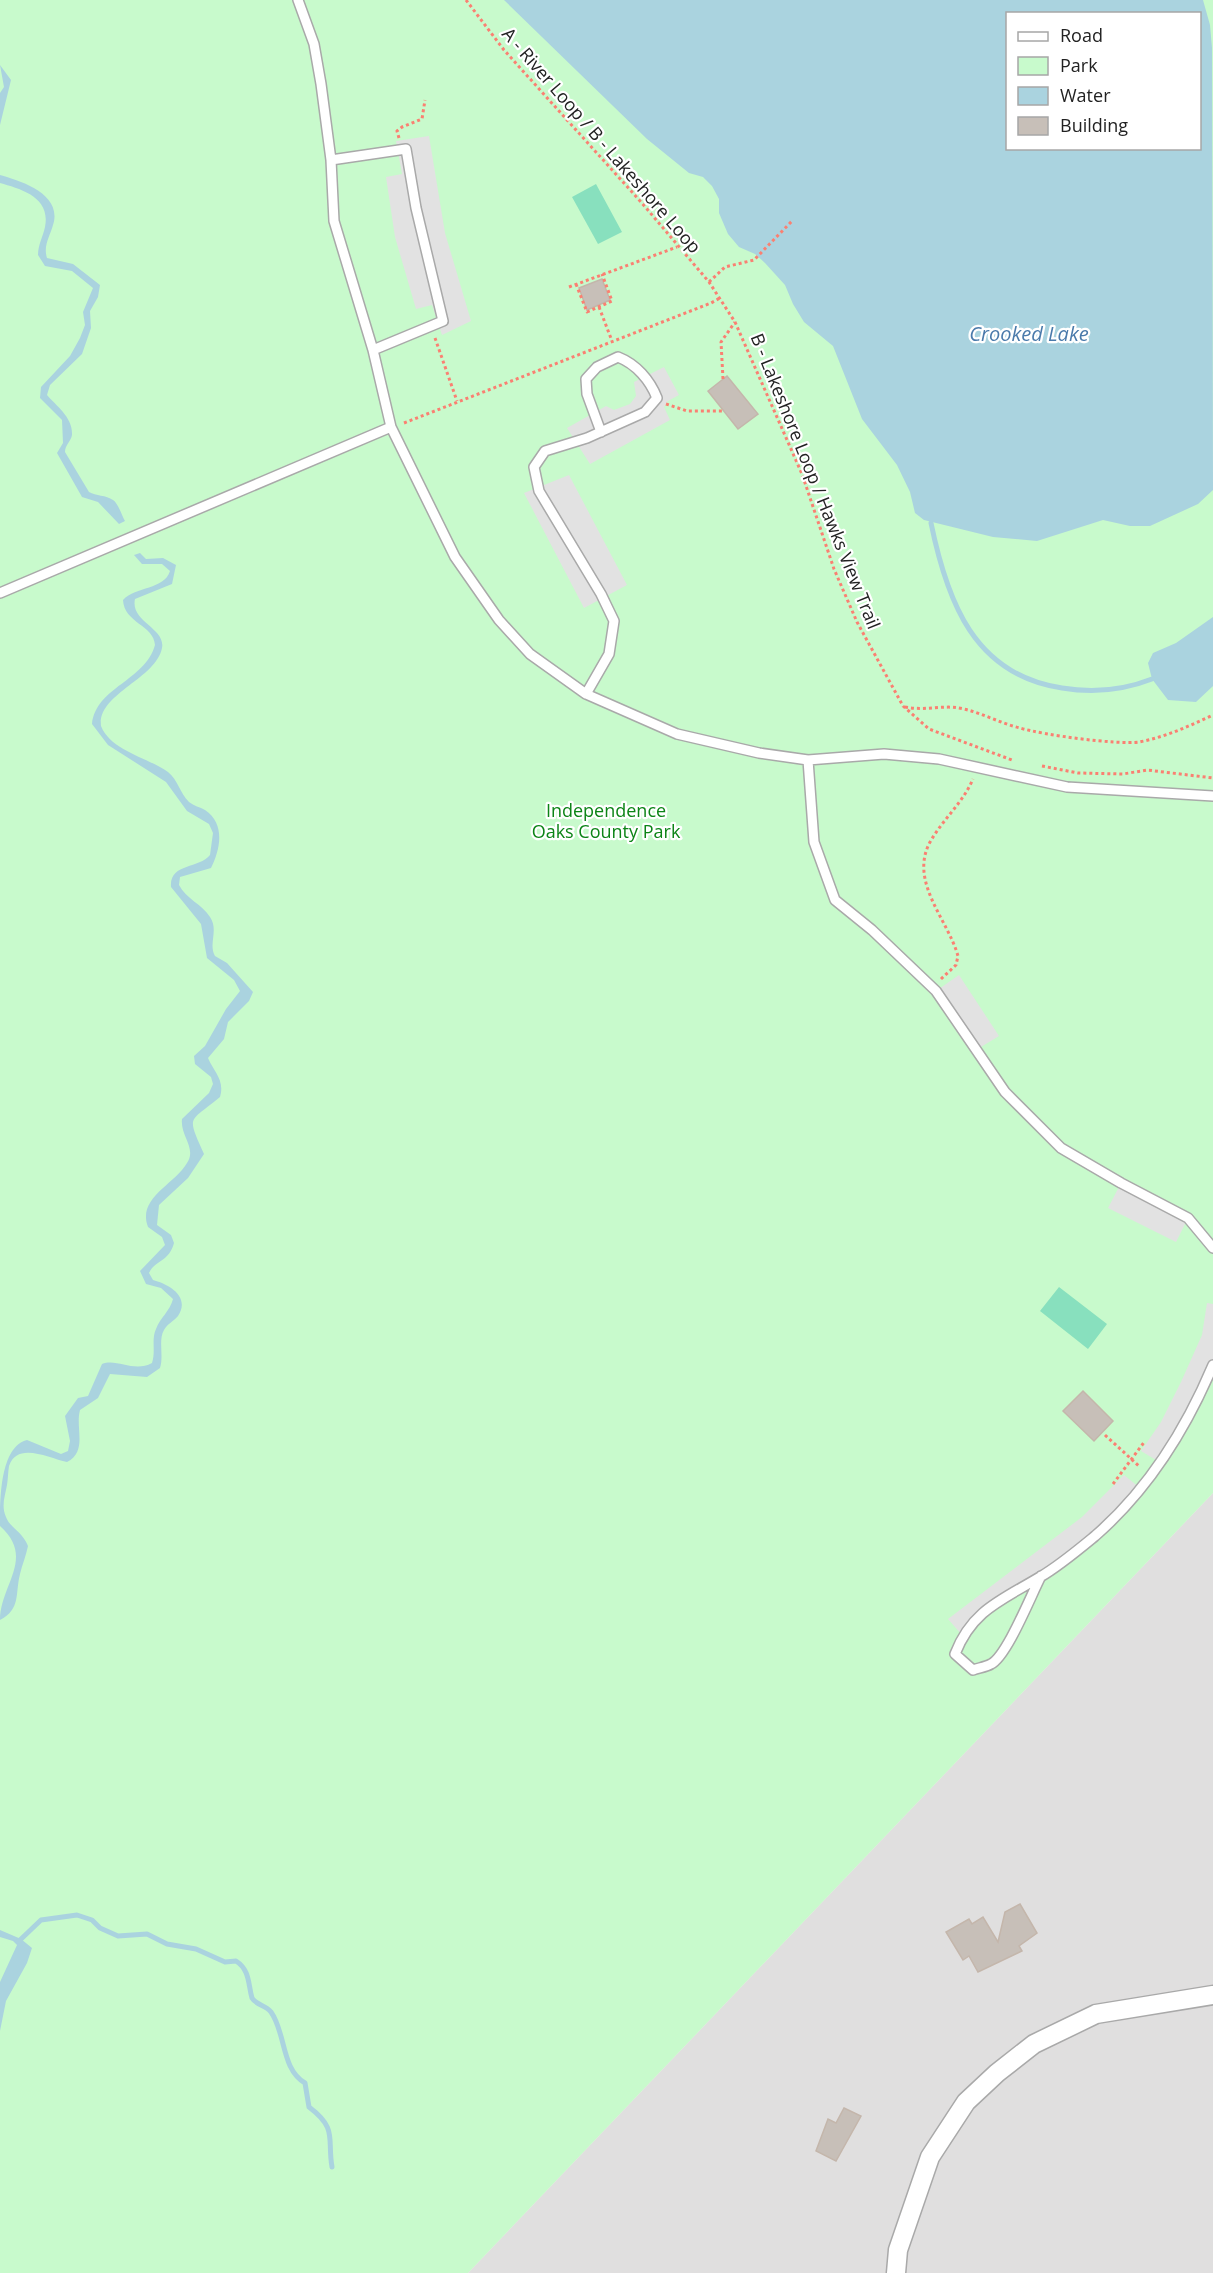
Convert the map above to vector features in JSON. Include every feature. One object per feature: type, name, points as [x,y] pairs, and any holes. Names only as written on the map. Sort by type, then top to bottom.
[{"type":"street","points":[[896,2273],[898,2250],[930,2157],[966,2103],[997,2073],[1034,2044],[1096,2014],[1213,1995]]},
{"type":"lane","points":[[298,0],[314,44],[331,160],[334,221],[373,350],[392,427],[455,557],[499,620],[530,654],[586,694],[677,734],[759,753],[808,760],[884,754],[939,759],[1067,787],[1213,796]]},
{"type":"lane","points":[[331,160],[406,149],[416,208],[443,321],[373,350]]},
{"type":"lane","points":[[586,694],[609,654],[614,621],[602,594],[538,490],[534,467],[545,451],[602,432],[645,412],[657,398],[653,387],[630,362],[618,357],[597,367],[586,379],[602,432]]},
{"type":"lane","points":[[0,592],[392,427]]},
{"type":"lane","points":[[808,760],[813,842],[834,900],[872,930],[932,988],[1005,1092],[1061,1148],[1188,1218],[1213,1248]]},
{"type":"lane","points":[[1041,1576],[1026,1602],[1010,1641],[992,1664],[973,1670],[955,1654],[962,1635],[997,1600],[1041,1576],[1096,1535],[1150,1477],[1183,1427],[1213,1365]]},
{"type":"path","name":"A - River Loop / B - Lakeshore Loop","points":[[466,0],[504,50],[633,193],[720,298]]},
{"type":"path","points":[[400,149],[397,132],[402,127],[423,119],[425,100]]},
{"type":"path","points":[[709,282],[725,267],[754,260],[793,220]]},
{"type":"path","points":[[569,287],[677,247]]},
{"type":"path","points":[[576,284],[587,312],[612,301],[602,274]]},
{"type":"path","name":"B - Lakeshore Loop / Hawks View Trail","points":[[720,298],[735,322],[802,474],[834,569],[857,622],[903,706]]},
{"type":"path","points":[[599,307],[612,341]]},
{"type":"path","points":[[723,379],[721,342],[735,322]]},
{"type":"path","points":[[431,327],[457,401]]},
{"type":"path","points":[[657,398],[687,411],[723,411]]},
{"type":"path","points":[[903,706],[934,710],[956,707],[985,713],[1020,728],[1081,738],[1137,742],[1180,731],[1213,715]]},
{"type":"path","points":[[903,706],[930,729],[1017,762]]},
{"type":"path","points":[[981,758],[985,750]]},
{"type":"path","points":[[1037,765],[1078,773],[1123,774],[1146,770],[1213,778]]},
{"type":"path","points":[[932,988],[956,965],[958,956],[932,901],[924,876],[924,859],[929,844],[975,775]]},
{"type":"path","points":[[1105,1435],[1150,1477]]},
{"type":"path","points":[[1113,1484],[1145,1440]]},
{"type":"shaded area","points":[[429,136],[445,233],[471,321],[442,335],[432,305],[416,309],[395,237],[386,177],[402,174],[396,141]]},
{"type":"shaded area","points":[[664,367],[679,395],[668,401],[664,407],[670,420],[590,464],[567,428],[606,406],[614,410],[630,404],[636,396],[634,382]]},
{"type":"shaded area","points":[[569,475],[627,585],[584,608],[524,493]]},
{"type":"shaded area","points":[[959,975],[999,1036],[976,1050],[936,991]]},
{"type":"shaded area","points":[[1121,1183],[1188,1218],[1176,1242],[1108,1208]]},
{"type":"shaded area","points":[[1207,1303],[1213,1304],[1213,1365],[1161,1463],[1141,1451],[1161,1422],[1202,1335]]},
{"type":"shaded area","points":[[1124,1475],[1140,1488],[1096,1535],[1041,1576],[997,1600],[962,1635],[948,1619],[1082,1517]]},
{"type":"shaded area","points":[[1213,1493],[1213,2273],[468,2273]]},
{"type":"green space","name":"Independence Oaks County Park","points":[[0,0],[1213,0],[1213,1493],[468,2273],[0,2273]]},
{"type":"green space","points":[[596,184],[622,232],[598,244],[572,197]]},
{"type":"green space","points":[[1059,1287],[1107,1324],[1088,1349],[1040,1311]]},
{"type":"water","name":"Crooked Lake","points":[[504,0],[1203,0],[1210,25],[1212,48],[1213,490],[1198,504],[1150,526],[1130,526],[1103,520],[1037,541],[993,537],[924,520],[915,513],[910,492],[897,465],[862,419],[833,346],[804,322],[785,285],[765,263],[755,254],[739,247],[728,234],[719,213],[719,199],[712,186],[703,177],[689,173],[647,139]]},
{"type":"water","points":[[0,65],[11,80],[0,125],[0,93],[4,87]]},
{"type":"water","points":[[0,175],[29,185],[46,197],[52,205],[53,225],[46,245],[47,258],[73,264],[100,285],[98,297],[90,311],[91,328],[82,354],[50,385],[47,395],[63,412],[72,429],[65,452],[89,492],[110,498],[117,504],[125,521],[119,524],[98,502],[82,497],[57,453],[63,443],[62,420],[40,398],[41,387],[70,356],[80,338],[85,325],[83,312],[93,288],[72,271],[45,266],[38,255],[45,227],[46,217],[43,208],[33,196],[0,183]]},
{"type":"water","points":[[140,553],[146,559],[163,558],[176,565],[172,584],[135,599],[138,614],[159,635],[162,648],[149,669],[108,705],[102,715],[101,726],[106,735],[121,748],[168,772],[189,802],[205,810],[216,822],[219,845],[211,868],[180,877],[179,885],[207,912],[213,922],[215,956],[227,963],[253,992],[249,1001],[228,1022],[224,1039],[208,1058],[220,1081],[221,1091],[220,1097],[194,1120],[195,1132],[204,1154],[188,1178],[159,1205],[157,1225],[171,1235],[174,1243],[169,1254],[149,1273],[153,1280],[165,1284],[176,1292],[182,1302],[178,1316],[162,1334],[160,1368],[147,1377],[110,1374],[98,1398],[80,1410],[79,1445],[77,1452],[67,1462],[34,1453],[19,1454],[13,1458],[9,1466],[4,1509],[8,1521],[28,1546],[14,1606],[7,1616],[0,1620],[1,1607],[16,1561],[15,1549],[10,1538],[0,1526],[1,1489],[11,1453],[27,1440],[61,1454],[68,1451],[70,1441],[65,1416],[78,1398],[88,1396],[102,1364],[114,1363],[139,1367],[152,1363],[155,1333],[173,1299],[161,1288],[146,1284],[140,1271],[165,1245],[162,1237],[148,1227],[146,1217],[148,1208],[158,1192],[181,1171],[190,1158],[182,1119],[209,1093],[213,1084],[211,1077],[195,1064],[194,1056],[205,1046],[226,1009],[240,991],[234,980],[207,958],[201,924],[171,887],[175,874],[210,855],[213,833],[209,824],[187,811],[166,782],[108,745],[92,724],[95,711],[102,701],[142,667],[150,657],[155,645],[150,633],[128,614],[123,600],[135,592],[162,582],[170,571],[162,564],[142,564],[134,555]]},
{"type":"water","points":[[1213,617],[1213,686],[1196,702],[1168,700],[1152,679],[1148,663],[1153,653],[1176,643]]},
{"type":"water","points":[[0,1930],[21,1939],[32,1948],[27,1963],[6,2001],[0,2031],[0,1982],[17,1945],[13,1941],[0,1937]]},
{"type":"building","points":[[602,279],[610,300],[587,310],[579,288]]},
{"type":"building","points":[[727,376],[758,414],[738,429],[708,391]]},
{"type":"building","points":[[1083,1391],[1113,1421],[1094,1441],[1063,1411]]},
{"type":"building","points":[[1020,1904],[1037,1933],[1019,1946],[1022,1951],[978,1972],[969,1956],[963,1960],[946,1932],[969,1919],[972,1924],[983,1917],[998,1942],[1005,1912]]},
{"type":"building","points":[[844,2108],[861,2116],[836,2161],[816,2151],[828,2119],[836,2123]]},
{"type":"waterway","points":[[931,523],[946,580],[956,606],[969,630],[986,651],[1007,668],[1032,680],[1073,690],[1119,688],[1152,679]]},
{"type":"waterway","points":[[19,1941],[41,1920],[77,1915],[92,1920],[100,1928],[118,1936],[147,1934],[167,1944],[196,1949],[225,1962],[236,1961],[246,1973],[252,1998],[269,2010],[276,2021],[292,2069],[305,2083],[309,2107],[328,2128],[332,2167]]}]
